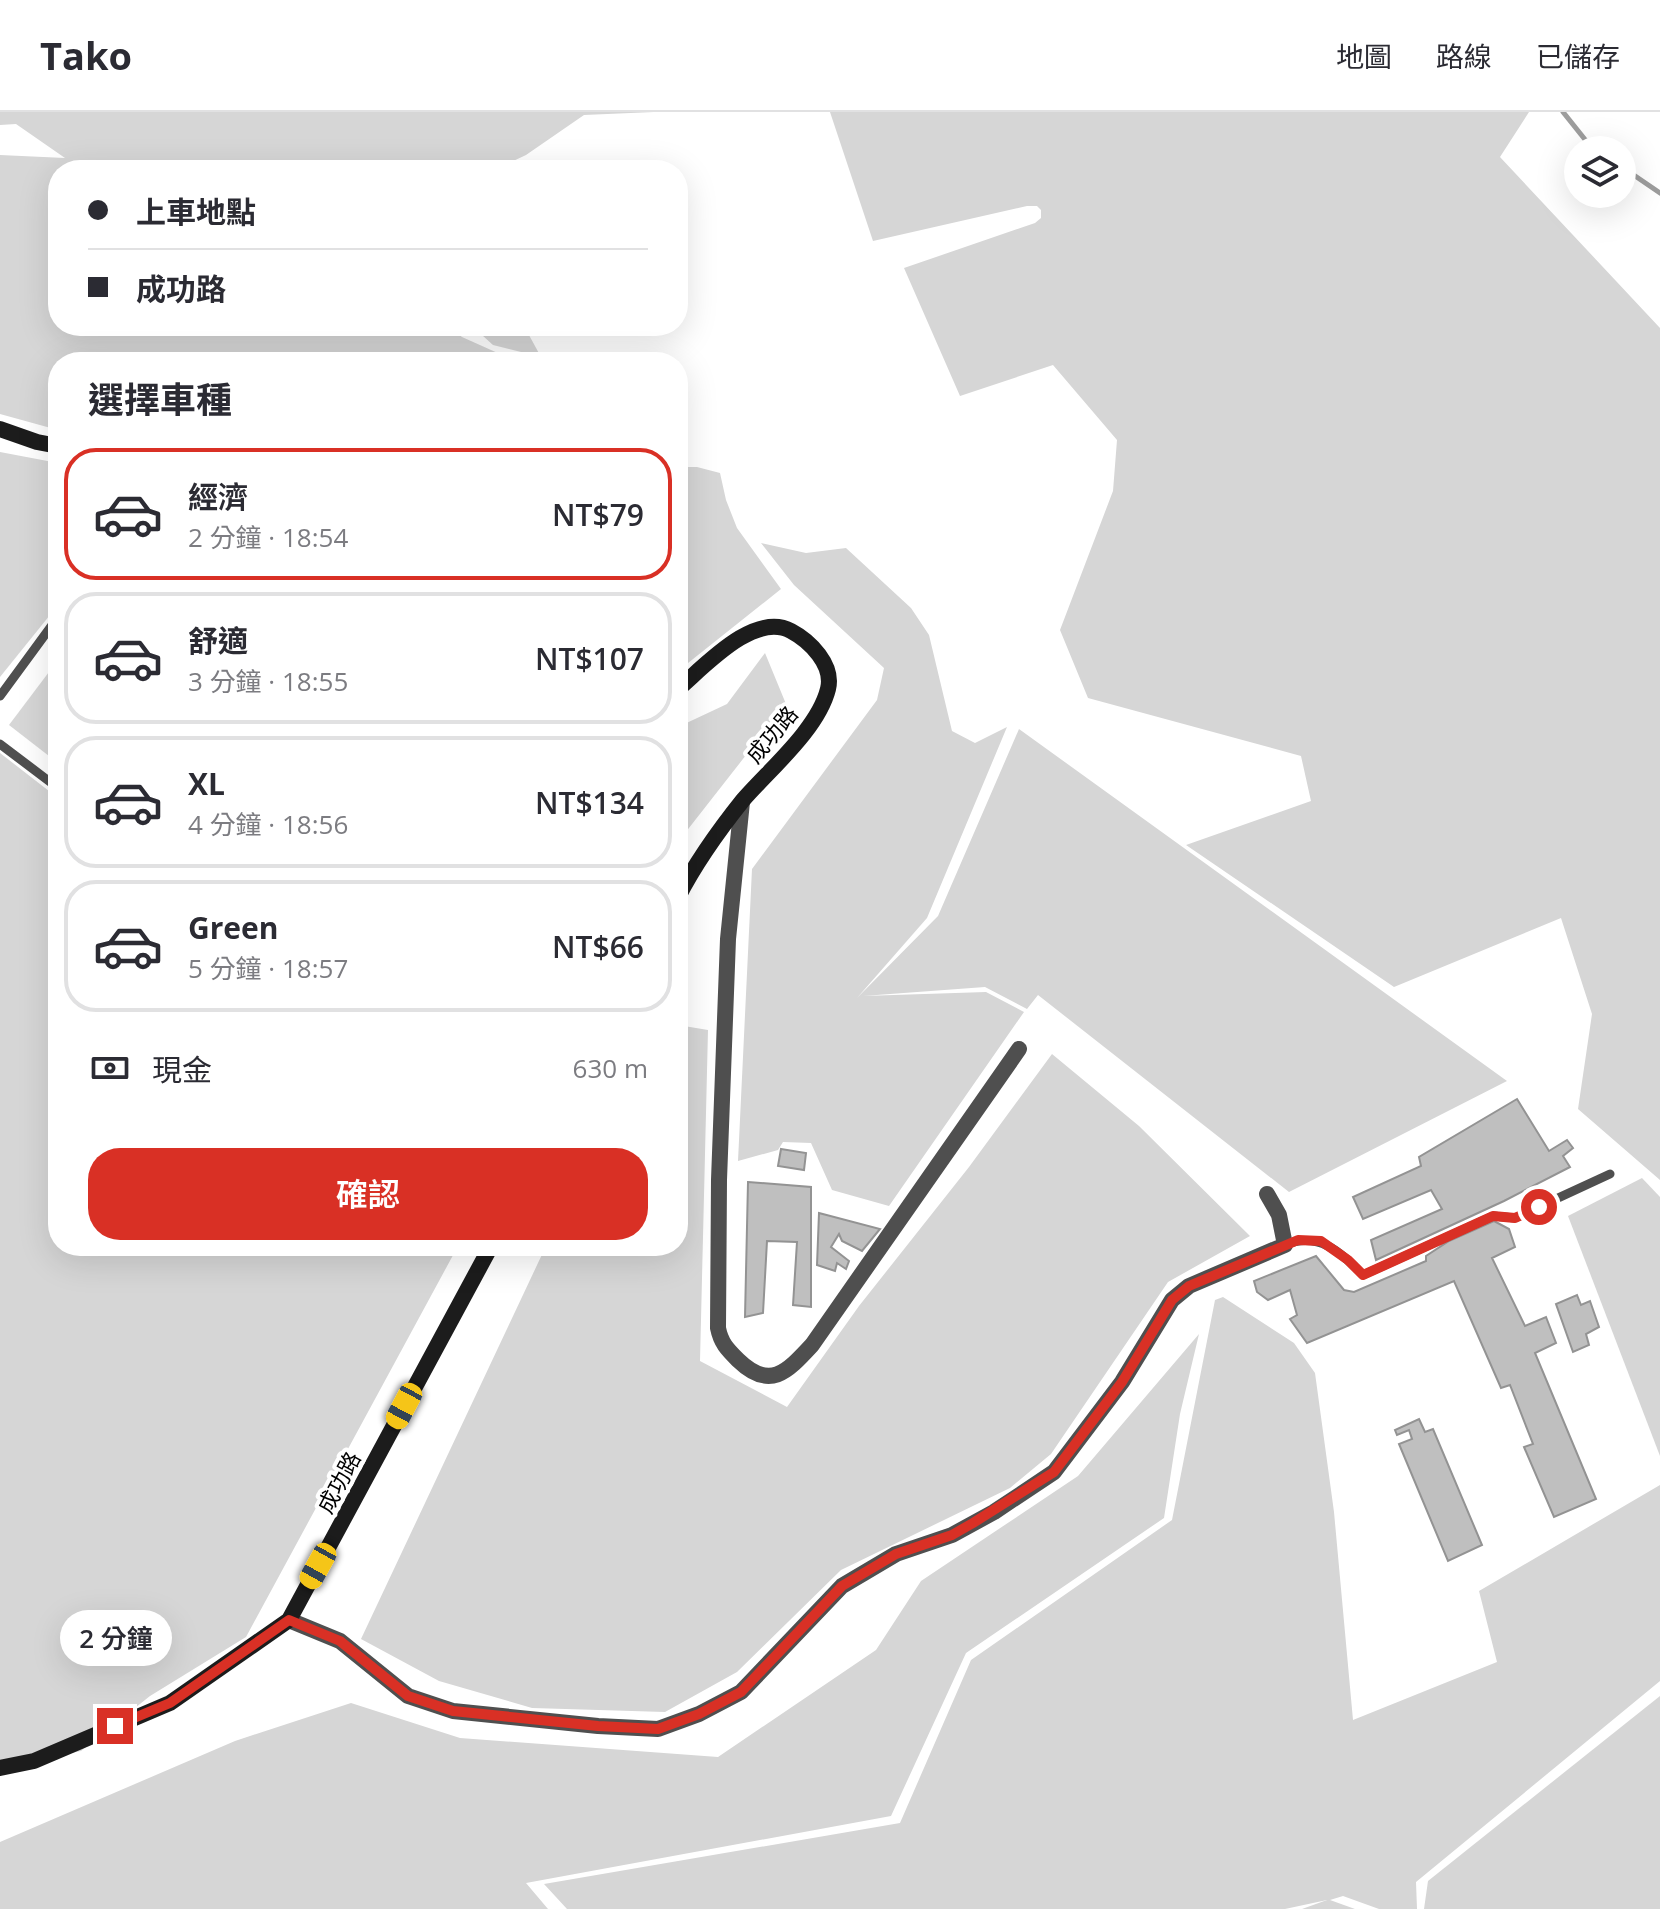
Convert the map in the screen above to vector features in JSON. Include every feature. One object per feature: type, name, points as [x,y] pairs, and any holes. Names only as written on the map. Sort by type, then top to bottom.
[{"type":"street","points":[[0,429],[48,444]]},
{"type":"street","name":"成功路","points":[[688,681],[734,642],[756,629],[786,628],[801,636],[822,657],[828,677],[828,688],[812,723],[742,802],[688,878]]},
{"type":"street","points":[[742,802],[728,939],[719,1180],[718,1328],[720,1342],[751,1372],[772,1377],[789,1370],[812,1345],[1019,1049]]},
{"type":"street","points":[[289,1620],[340,1641],[408,1696],[453,1711],[658,1729],[699,1714],[741,1692],[842,1586],[896,1554],[952,1535],[1054,1472],[1122,1382],[1172,1300],[1189,1286],[1285,1245],[1279,1215],[1267,1194]]},
{"type":"street","name":"成功路","points":[[0,1768],[34,1761],[170,1703],[289,1620],[486,1256]]},
{"type":"lane","points":[[0,696],[48,631]]},
{"type":"lane","points":[[0,744],[48,780]]},
{"type":"lane","points":[[1285,1245],[1298,1240],[1321,1241],[1363,1275],[1493,1216],[1515,1218],[1610,1174]]},
{"type":"shaded area","points":[[0,112],[654,112],[584,115],[515,160],[48,160],[48,336],[461,336],[496,352],[48,352],[48,427],[0,414],[0,155],[65,158],[16,124],[0,125]]},
{"type":"shaded area","points":[[830,112],[1529,112],[1500,157],[1660,328],[1660,1180],[1578,1109],[1592,1014],[1561,918],[1394,987],[1186,845],[1311,801],[1301,756],[1088,698],[1060,630],[1113,491],[1117,440],[1053,365],[960,396],[904,268],[1035,223],[1041,218],[1041,210],[1037,206],[1027,206],[873,241]]},
{"type":"shaded area","points":[[483,336],[529,336],[538,352],[521,352],[493,345]]},
{"type":"shaded area","points":[[0,452],[48,461],[48,617],[0,677]]},
{"type":"shaded area","points":[[688,467],[720,473],[737,528],[781,589],[688,663]]},
{"type":"shaded area","points":[[761,543],[806,553],[846,548],[911,608],[929,635],[952,731],[975,743],[1007,727],[927,918],[857,998],[938,916],[1019,729],[1507,1081],[1289,1192],[1038,995],[1027,1009],[985,987],[863,996],[986,992],[1024,1012],[889,1206],[832,1190],[811,1143],[783,1142],[778,1150],[738,1161],[752,869],[877,700],[884,668],[794,585]]},
{"type":"shaded area","points":[[765,653],[786,704],[688,829],[688,722],[727,704]]},
{"type":"shaded area","points":[[48,673],[48,755],[9,725]]},
{"type":"shaded area","points":[[0,753],[48,790],[48,1256],[453,1256],[246,1637],[150,1696],[81,1751],[0,1768]]},
{"type":"shaded area","points":[[688,1027],[708,1030],[700,1361],[787,1407],[859,1306],[969,1167],[1052,1054],[1139,1126],[1250,1236],[1168,1282],[1051,1454],[1010,1488],[841,1570],[737,1672],[665,1712],[532,1708],[439,1681],[361,1639],[541,1256],[688,1256]]},
{"type":"shaded area","points":[[1642,1178],[1660,1197],[1660,1456],[1568,1216]]},
{"type":"shaded area","points":[[1223,1297],[1294,1343],[1315,1373],[1334,1512],[1353,1720],[1497,1662],[1479,1591],[1660,1485],[1660,1681],[1416,1882],[1417,1909],[1379,1909],[1343,1896],[1330,1900],[1355,1909],[1302,1909],[1327,1900],[1285,1909],[567,1909],[544,1884],[900,1823],[971,1660],[1172,1520],[1215,1300]]},
{"type":"shaded area","points":[[1199,1334],[1180,1414],[1164,1518],[966,1653],[891,1816],[526,1883],[548,1909],[0,1909],[0,1842],[235,1741],[351,1703],[460,1738],[718,1757],[876,1650],[921,1581],[1078,1476]]},
{"type":"shaded area","points":[[1660,1696],[1660,1909],[1424,1909],[1428,1881]]},
{"type":"building","points":[[1517,1099],[1549,1151],[1567,1140],[1573,1148],[1563,1156],[1570,1167],[1376,1260],[1371,1240],[1442,1209],[1431,1190],[1363,1219],[1353,1197],[1421,1166],[1419,1157]]},
{"type":"building","points":[[781,1149],[806,1153],[804,1170],[778,1166]]},
{"type":"building","points":[[748,1182],[811,1187],[811,1307],[793,1305],[797,1242],[767,1241],[763,1313],[745,1317]]},
{"type":"building","points":[[819,1213],[880,1229],[862,1251],[842,1241],[839,1234],[831,1247],[849,1261],[846,1269],[837,1263],[835,1271],[817,1265]]},
{"type":"building","points":[[1494,1221],[1509,1229],[1515,1247],[1492,1258],[1525,1326],[1546,1317],[1556,1343],[1535,1353],[1596,1499],[1554,1517],[1524,1447],[1533,1444],[1510,1385],[1501,1388],[1454,1281],[1307,1343],[1290,1319],[1297,1315],[1290,1290],[1268,1300],[1257,1292],[1254,1281],[1316,1256],[1344,1290],[1354,1292],[1426,1261],[1426,1256],[1449,1241]]},
{"type":"building","points":[[1577,1295],[1581,1305],[1590,1301],[1599,1327],[1586,1334],[1589,1345],[1573,1352],[1556,1304]]},
{"type":"building","points":[[1419,1419],[1425,1432],[1433,1429],[1482,1545],[1448,1561],[1399,1444],[1412,1439],[1409,1430],[1397,1435],[1395,1430]]},
{"type":"waterway","points":[[1563,112],[1582,136]]},
{"type":"waterway","points":[[1636,177],[1660,193]]},
{"type":"route","points":[[115,1726],[170,1703],[289,1620],[340,1641],[408,1696],[453,1711],[658,1729],[699,1714],[741,1692],[842,1586],[896,1554],[952,1535],[994,1512],[1054,1472],[1122,1382],[1172,1300],[1189,1286],[1298,1240],[1321,1241],[1363,1275],[1493,1216],[1515,1218],[1539,1207]]}]
